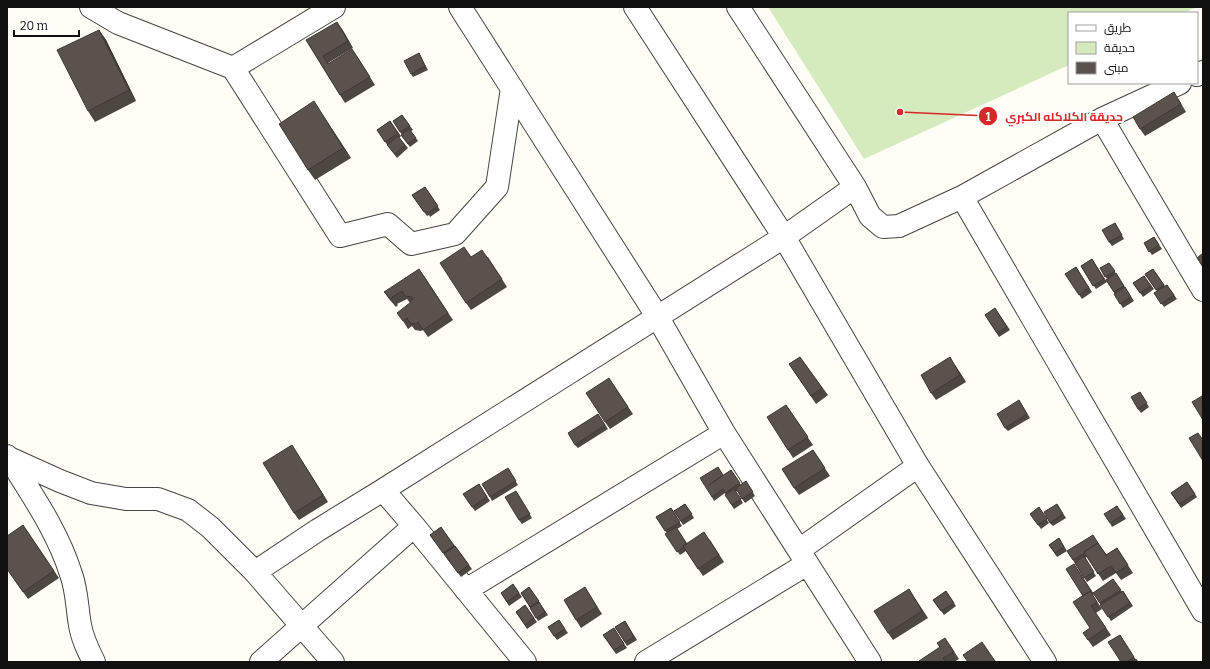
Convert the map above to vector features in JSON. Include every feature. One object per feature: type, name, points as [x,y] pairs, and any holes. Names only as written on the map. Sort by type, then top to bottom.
[{"type":"street","points":[[233,68],[334,7]]},
{"type":"street","points":[[462,7],[657,316],[724,433],[870,662]]},
{"type":"street","points":[[635,7],[784,237],[918,466],[1045,662]]},
{"type":"street","points":[[738,7],[855,187],[870,216],[883,227],[900,226],[962,197],[1102,119],[1178,84]]},
{"type":"street","points":[[103,10],[118,23],[233,68],[340,236],[388,224],[411,244],[455,234],[497,187],[512,88]]},
{"type":"street","points":[[1102,119],[1203,290]]},
{"type":"street","points":[[255,572],[318,530],[784,237],[855,187]]},
{"type":"street","points":[[962,197],[1203,611]]},
{"type":"street","points":[[466,590],[724,433]]},
{"type":"street","points":[[8,457],[60,481],[91,493],[126,499],[158,499],[188,510],[210,527],[255,572],[332,662]]},
{"type":"street","points":[[8,457],[49,523],[62,548],[72,575],[80,626],[84,640],[94,662]]},
{"type":"street","points":[[646,662],[803,557],[918,466]]},
{"type":"street","points":[[383,490],[525,662]]},
{"type":"street","points":[[261,662],[414,526]]},
{"type":"green space","points":[[768,7],[1197,7],[1186,12],[1068,12],[1068,65],[864,159]]},
{"type":"building","points":[[337,22],[348,41],[323,56],[328,64],[352,49],[370,77],[340,95],[306,40]]},
{"type":"building","points":[[99,30],[129,90],[88,111],[57,50]]},
{"type":"building","points":[[419,53],[425,66],[411,74],[404,61]]},
{"type":"building","points":[[1174,92],[1181,104],[1140,129],[1133,117]]},
{"type":"building","points":[[314,101],[343,148],[308,170],[279,124]]},
{"type":"building","points":[[402,115],[410,126],[400,132],[393,121]]},
{"type":"building","points":[[390,121],[398,133],[385,142],[377,130]]},
{"type":"building","points":[[409,129],[416,138],[408,144],[401,135]]},
{"type":"building","points":[[398,136],[405,145],[395,154],[387,145]]},
{"type":"building","points":[[425,187],[438,206],[428,213],[426,211],[424,212],[412,195]]},
{"type":"building","points":[[1115,223],[1122,235],[1109,242],[1102,230]]},
{"type":"building","points":[[1154,237],[1159,245],[1149,252],[1144,243]]},
{"type":"building","points":[[464,247],[471,257],[482,250],[502,279],[466,303],[440,263]]},
{"type":"building","points":[[1203,253],[1203,265],[1202,265],[1197,258]]},
{"type":"building","points":[[1092,259],[1104,279],[1093,286],[1081,266]]},
{"type":"building","points":[[1109,263],[1115,271],[1105,277],[1100,268]]},
{"type":"building","points":[[1076,267],[1089,288],[1079,295],[1065,274]]},
{"type":"building","points":[[419,269],[448,313],[423,330],[418,322],[416,324],[410,323],[407,318],[403,321],[397,313],[411,302],[410,301],[413,299],[412,297],[405,296],[402,291],[391,299],[384,292]]},
{"type":"building","points":[[1153,269],[1164,285],[1156,290],[1145,274]]},
{"type":"building","points":[[1116,273],[1124,286],[1114,292],[1106,280]]},
{"type":"building","points":[[1144,276],[1151,286],[1140,293],[1133,283]]},
{"type":"building","points":[[1167,285],[1174,295],[1161,304],[1154,293]]},
{"type":"building","points":[[1125,287],[1131,297],[1120,304],[1114,294]]},
{"type":"building","points":[[995,308],[1007,327],[997,333],[985,315]]},
{"type":"building","points":[[800,357],[822,388],[811,396],[789,364]]},
{"type":"building","points":[[950,357],[960,375],[931,393],[921,375]]},
{"type":"building","points":[[609,378],[628,407],[605,422],[586,393]]},
{"type":"building","points":[[1140,392],[1147,403],[1138,409],[1131,397]]},
{"type":"building","points":[[1202,396],[1203,398],[1203,420],[1192,402]]},
{"type":"building","points":[[1019,400],[1027,414],[1005,428],[997,414]]},
{"type":"building","points":[[786,405],[808,437],[788,450],[767,417]]},
{"type":"building","points":[[598,414],[605,425],[575,445],[568,433]]},
{"type":"building","points":[[1198,433],[1203,440],[1203,461],[1189,438]]},
{"type":"building","points":[[292,445],[323,495],[294,513],[263,463]]},
{"type":"building","points":[[813,450],[825,468],[794,488],[782,469]]},
{"type":"building","points":[[718,467],[723,475],[709,485],[731,470],[740,483],[725,493],[723,489],[712,497],[700,478]]},
{"type":"building","points":[[508,468],[516,481],[490,497],[482,484]]},
{"type":"building","points":[[746,481],[753,492],[742,499],[736,488]]},
{"type":"building","points":[[1187,482],[1195,494],[1179,504],[1171,493]]},
{"type":"building","points":[[479,484],[487,497],[472,507],[463,494]]},
{"type":"building","points":[[734,489],[741,499],[732,505],[725,495]]},
{"type":"building","points":[[516,491],[530,514],[519,520],[505,497]]},
{"type":"building","points":[[685,504],[692,514],[681,521],[674,511]]},
{"type":"building","points":[[1057,504],[1063,514],[1050,523],[1044,512]]},
{"type":"building","points":[[1117,506],[1123,515],[1110,523],[1104,514]]},
{"type":"building","points":[[1039,507],[1047,519],[1038,525],[1030,514]]},
{"type":"building","points":[[671,508],[680,522],[665,531],[656,517]]},
{"type":"building","points":[[23,525],[54,571],[23,592],[7,569],[7,536]]},
{"type":"building","points":[[441,527],[454,546],[443,553],[430,535]]},
{"type":"building","points":[[676,527],[687,544],[677,552],[665,534]]},
{"type":"building","points":[[704,532],[719,555],[698,569],[683,546]]},
{"type":"building","points":[[1093,535],[1098,543],[1073,560],[1067,551]]},
{"type":"building","points":[[1059,538],[1064,547],[1055,553],[1049,545]]},
{"type":"building","points":[[1098,543],[1106,555],[1117,548],[1128,565],[1116,573],[1111,566],[1098,574],[1084,552]]},
{"type":"building","points":[[455,546],[469,565],[458,573],[444,554]]},
{"type":"building","points":[[1084,556],[1094,572],[1084,578],[1075,563]]},
{"type":"building","points":[[1074,564],[1091,591],[1083,596],[1066,569]]},
{"type":"building","points":[[1113,579],[1121,590],[1100,603],[1093,593]]},
{"type":"building","points":[[513,584],[519,593],[507,602],[501,593]]},
{"type":"building","points":[[529,587],[539,601],[530,607],[521,593]]},
{"type":"building","points":[[585,587],[597,607],[576,620],[564,600]]},
{"type":"building","points":[[909,589],[922,611],[888,633],[874,611]]},
{"type":"building","points":[[946,591],[954,603],[941,611],[933,600]]},
{"type":"building","points":[[1090,591],[1097,602],[1091,606],[1106,628],[1088,640],[1083,633],[1090,628],[1073,602]]},
{"type":"building","points":[[1123,591],[1130,603],[1108,617],[1100,605]]},
{"type":"building","points":[[539,602],[545,612],[536,618],[530,608]]},
{"type":"building","points":[[525,605],[534,618],[525,625],[516,612]]},
{"type":"building","points":[[559,620],[565,629],[554,636],[548,627]]},
{"type":"building","points":[[625,621],[634,637],[625,642],[615,627]]},
{"type":"building","points":[[614,628],[624,644],[614,650],[603,635]]},
{"type":"building","points":[[1120,635],[1134,657],[1127,662],[1121,662],[1108,642]]},
{"type":"building","points":[[945,638],[954,652],[943,658],[946,662],[919,662],[940,647],[937,643]]},
{"type":"building","points":[[982,642],[995,661],[968,662],[963,655]]},
{"type":"place","name":"حديقة الكلاكله الكبري","points":[[900,112]]}]
